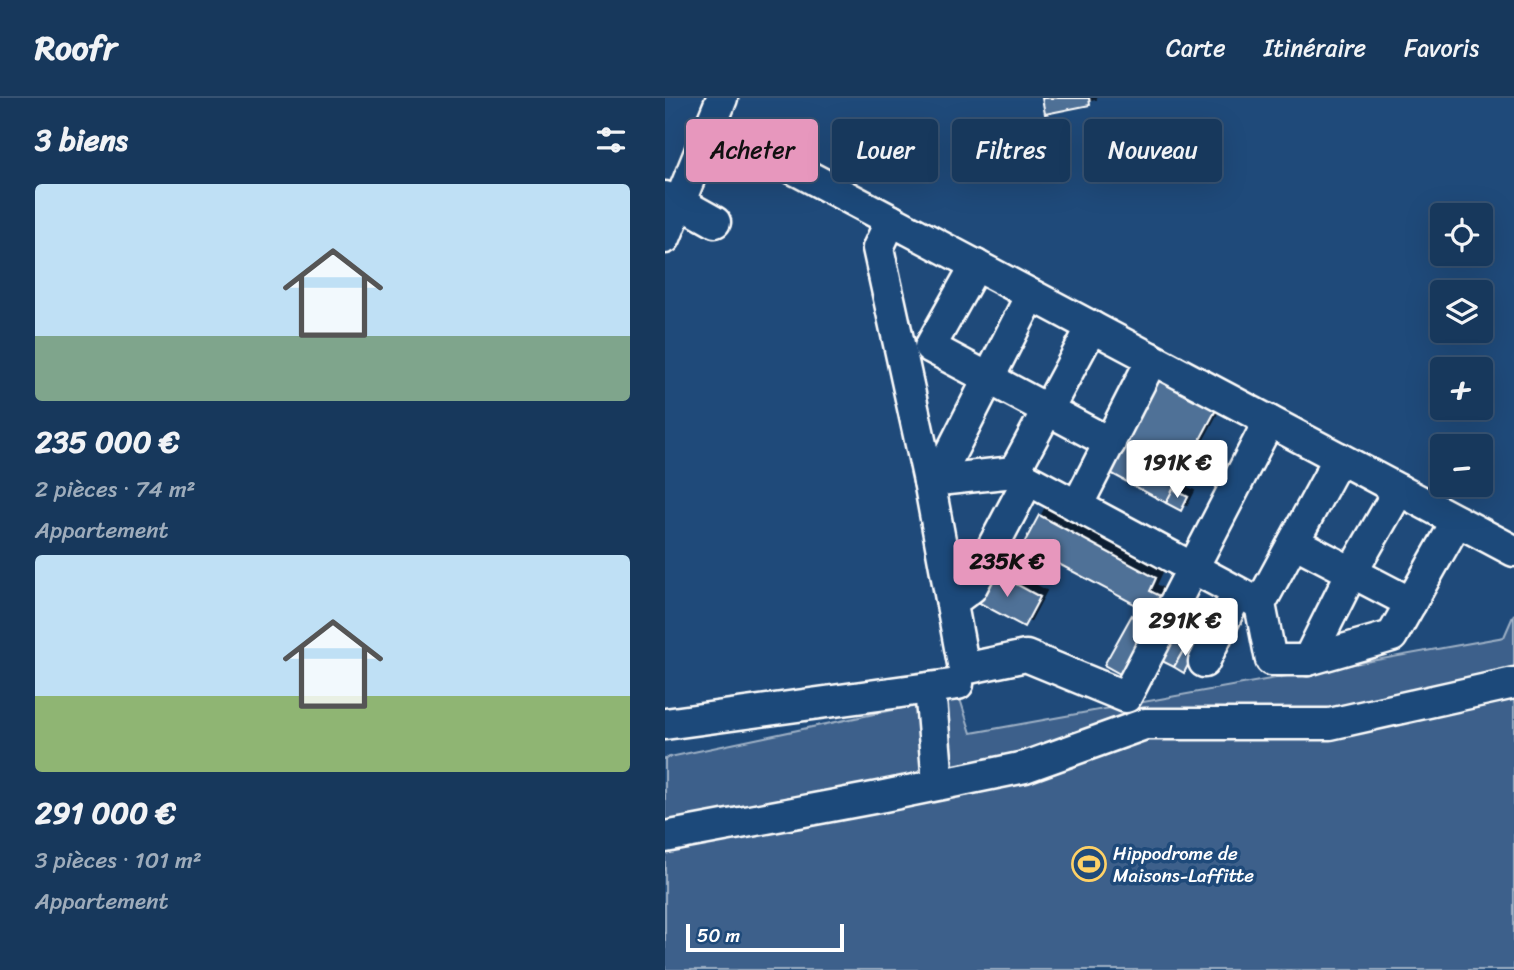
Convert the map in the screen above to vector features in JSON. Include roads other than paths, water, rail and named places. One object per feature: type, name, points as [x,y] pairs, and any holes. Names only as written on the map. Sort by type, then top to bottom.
[{"type":"street","points":[[715,119],[722,98]]},
{"type":"street","points":[[665,238],[673,200],[686,176]]},
{"type":"street","points":[[816,182],[1514,551]]},
{"type":"street","points":[[673,200],[715,222]]},
{"type":"street","points":[[891,220],[878,248],[933,481],[964,669],[1026,656],[1126,697],[1269,421]]},
{"type":"street","points":[[930,347],[976,265]]},
{"type":"street","points":[[933,481],[990,379],[1031,295]]},
{"type":"street","points":[[952,602],[971,588],[1048,410],[1092,327]]},
{"type":"street","points":[[902,355],[930,347],[1110,443]]},
{"type":"street","points":[[1077,506],[1151,359]]},
{"type":"street","points":[[1204,662],[1249,598],[1294,542],[1339,458]]},
{"type":"street","points":[[933,481],[1021,476],[1249,598],[1271,660],[1308,660],[1392,636],[1457,521]]},
{"type":"street","points":[[1308,660],[1352,572],[1399,490]]},
{"type":"street","points":[[1294,542],[1411,603]]},
{"type":"street","points":[[665,837],[1025,767],[1145,724],[1330,724],[1514,683]]},
{"type":"street","points":[[665,724],[944,686],[938,783]]},
{"type":"place","name":"Hippodrome de Maisons-Laffitte","points":[[1089,864]]}]
